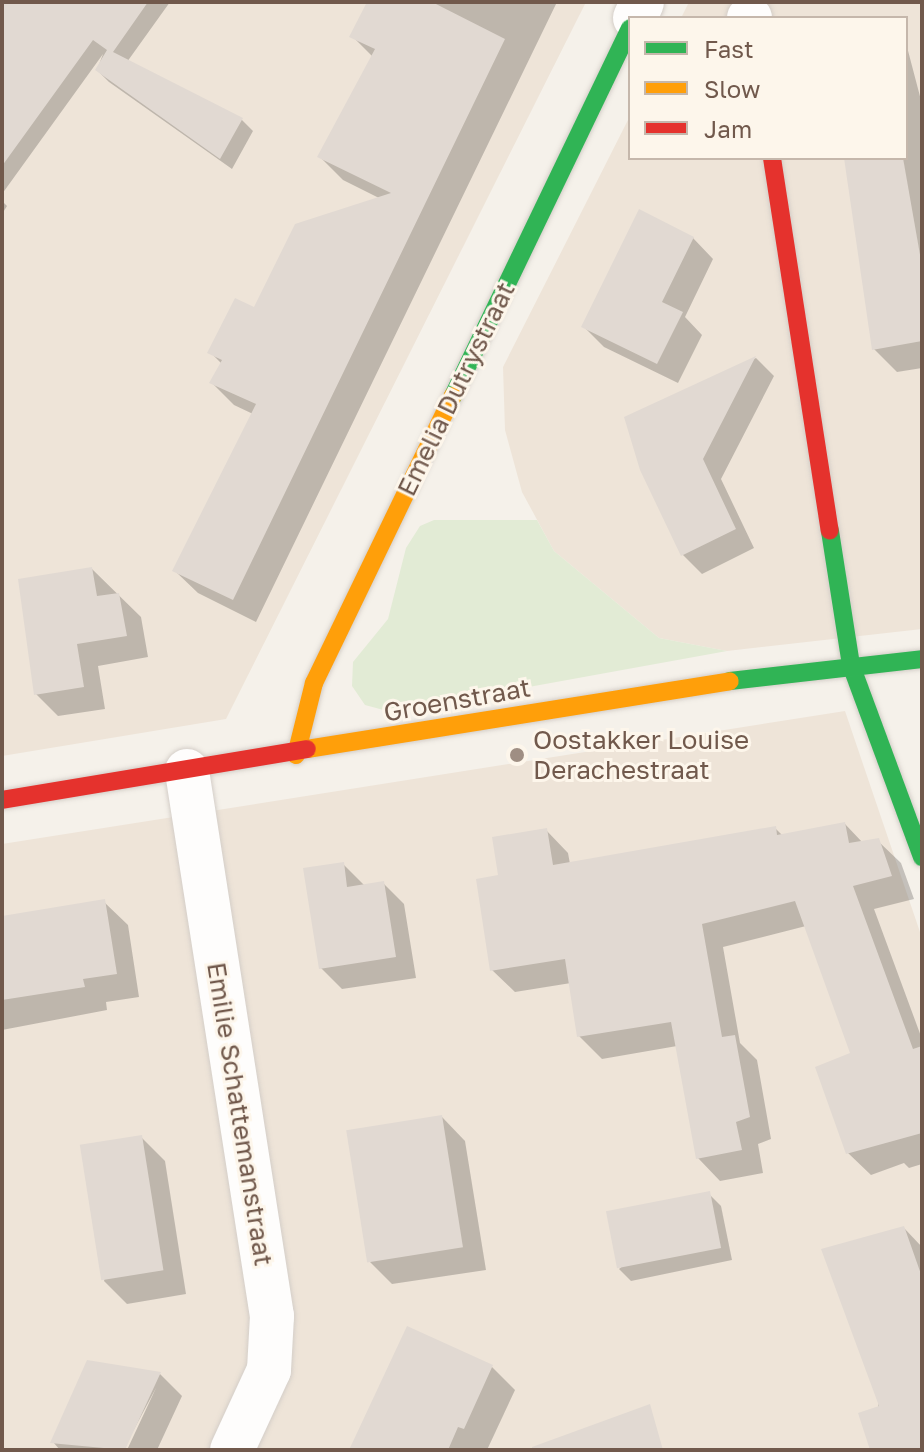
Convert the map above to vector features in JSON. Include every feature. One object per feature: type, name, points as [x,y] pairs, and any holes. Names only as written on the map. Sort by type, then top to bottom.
[{"type":"street","name":"Emelia Dutrystraat","points":[[296,755],[314,683],[628,32]]},
{"type":"street","points":[[772,160],[851,665],[922,857]]},
{"type":"street","name":"Groenstraat","points":[[2,800],[296,755],[687,686],[922,659]]},
{"type":"street","name":"Emilie Schattemanstraat","points":[[187,771],[272,1316],[269,1370],[232,1450]]},
{"type":"shaded area","points":[[2,2],[586,2],[226,719],[2,756]]},
{"type":"shaded area","points":[[689,2],[922,2],[922,629],[727,651],[659,638],[554,551],[522,492],[505,430],[503,367],[628,120],[628,160],[908,160],[908,16],[682,16]]},
{"type":"shaded area","points":[[845,711],[922,938],[922,1450],[2,1450],[2,844]]},
{"type":"green space","points":[[434,520],[537,520],[554,551],[659,638],[727,651],[391,712],[365,705],[352,686],[353,662],[388,619],[406,548],[420,526]]},
{"type":"building","points":[[2,2],[148,2],[113,52],[243,118],[220,159],[95,70],[107,50],[93,40],[2,166]]},
{"type":"building","points":[[367,2],[432,2],[505,39],[233,600],[172,571],[256,404],[209,383],[222,360],[207,353],[235,298],[254,307],[295,224],[391,193],[317,157],[375,49],[349,37]]},
{"type":"building","points":[[844,160],[903,160],[922,266],[922,341],[872,350]]},
{"type":"building","points":[[639,209],[694,237],[662,302],[683,312],[657,364],[581,327]]},
{"type":"building","points":[[756,356],[703,459],[736,529],[681,556],[640,470],[624,417]]},
{"type":"building","points":[[92,567],[97,596],[119,593],[127,636],[77,644],[84,687],[34,695],[18,579]]},
{"type":"building","points":[[845,822],[849,843],[879,838],[892,876],[853,886],[913,1049],[922,1046],[922,1133],[846,1154],[815,1067],[850,1053],[795,901],[702,924],[722,1037],[735,1035],[750,1117],[736,1122],[742,1150],[696,1159],[671,1022],[577,1037],[565,959],[490,971],[476,879],[498,875],[492,837],[547,828],[553,865],[776,826],[777,835]]},
{"type":"building","points":[[344,862],[347,887],[384,881],[396,957],[319,969],[303,868]]},
{"type":"building","points":[[105,899],[117,974],[83,979],[85,987],[2,1000],[2,916]]},
{"type":"building","points":[[442,1115],[463,1247],[367,1263],[346,1130]]},
{"type":"building","points":[[142,1135],[163,1270],[101,1280],[80,1145]]},
{"type":"building","points":[[710,1191],[721,1248],[617,1268],[606,1211]]},
{"type":"building","points":[[904,1226],[922,1277],[922,1450],[870,1450],[858,1413],[879,1406],[821,1249]]},
{"type":"building","points":[[407,1326],[493,1365],[464,1429],[458,1427],[448,1450],[349,1450]]},
{"type":"building","points":[[87,1360],[161,1372],[125,1450],[50,1443]]},
{"type":"building","points":[[650,1404],[663,1450],[532,1450],[532,1447]]},
{"type":"traffic: fast","points":[[453,396],[628,32]]},
{"type":"traffic: fast","points":[[830,531],[851,665],[922,857]]},
{"type":"traffic: fast","points":[[730,681],[922,659]]},
{"type":"traffic: slow","points":[[296,755],[314,683],[453,396]]},
{"type":"traffic: slow","points":[[307,749],[730,681]]},
{"type":"traffic: jam","points":[[772,160],[830,531]]},
{"type":"traffic: jam","points":[[2,800],[307,749]]},
{"type":"place","name":"Oostakker Louise Derachestraat","points":[[517,755]]}]
